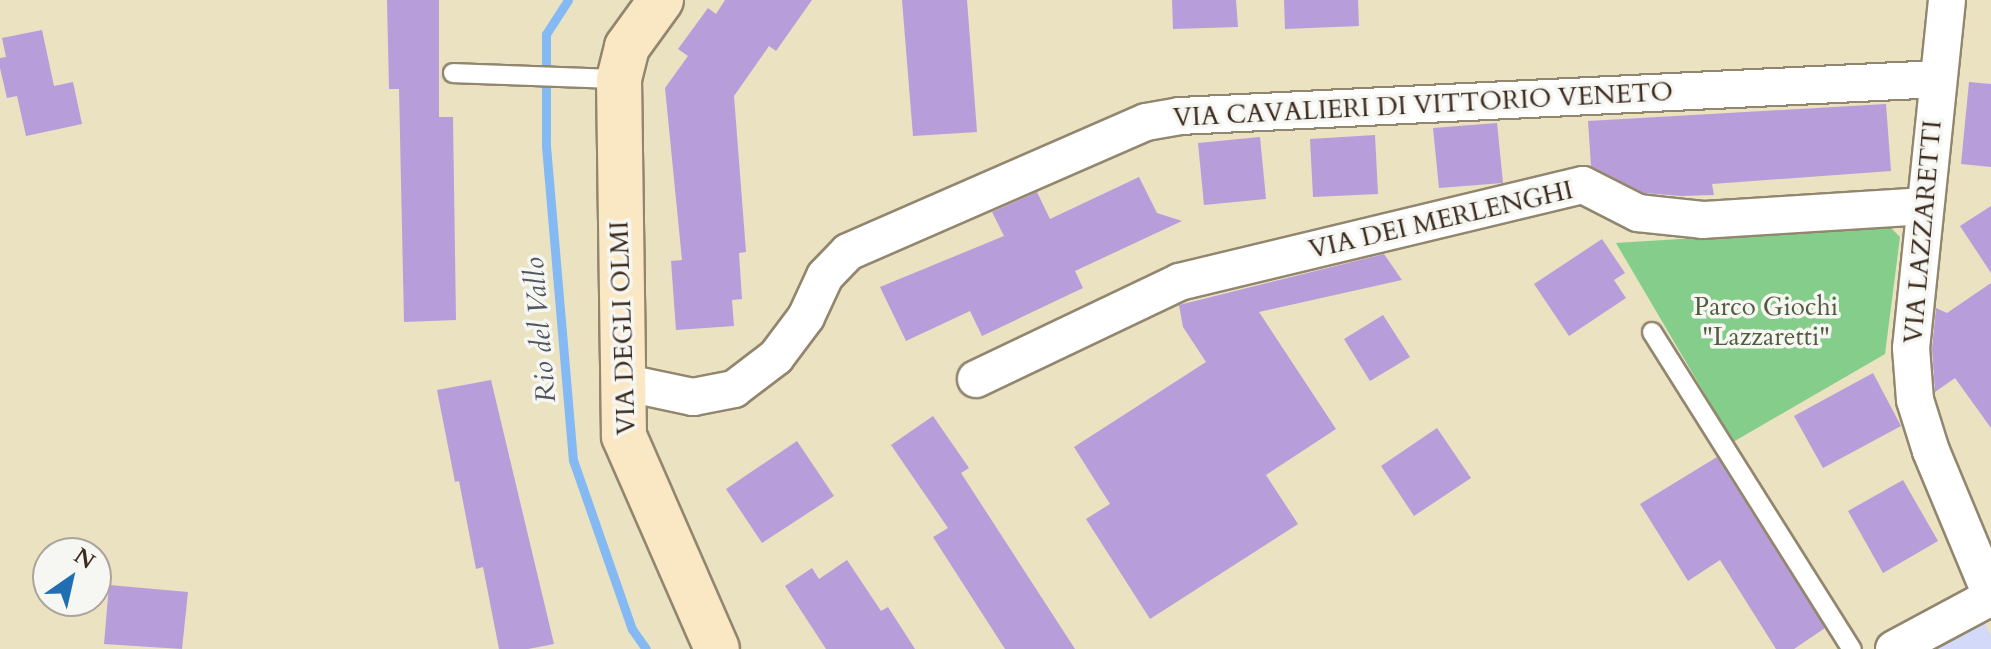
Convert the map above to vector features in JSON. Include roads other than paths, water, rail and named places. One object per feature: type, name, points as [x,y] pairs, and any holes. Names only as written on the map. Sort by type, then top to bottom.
[{"type":"main road","name":"VIA DEGLI OLMI","points":[[661,0],[627,47],[619,79],[622,382],[627,449],[707,646]]},
{"type":"street","name":"VIA LAZZARETTI","points":[[1947,0],[1910,330],[1915,400],[1991,596]]},
{"type":"street","name":"VIA CAVALIERI DI VITTORIO VENETO","points":[[622,382],[693,397],[734,389],[776,357],[795,335],[825,276],[848,252],[1146,122],[1180,116],[1938,79]]},
{"type":"street","name":"VIA DEI MERLENGHI","points":[[976,379],[1179,282],[1583,185],[1638,213],[1703,220],[1924,206]]},
{"type":"street","points":[[1894,649],[1991,596]]},
{"type":"lane","points":[[453,73],[619,79]]},
{"type":"lane","points":[[1652,332],[1852,649]]},
{"type":"waterway","name":"Rio del Vallo","points":[[568,0],[546,34],[546,146],[573,460],[632,629],[646,649]]},
{"type":"park label","name":"Parco Giochi \"Lazzaretti\"","points":[[1766,322]]}]
